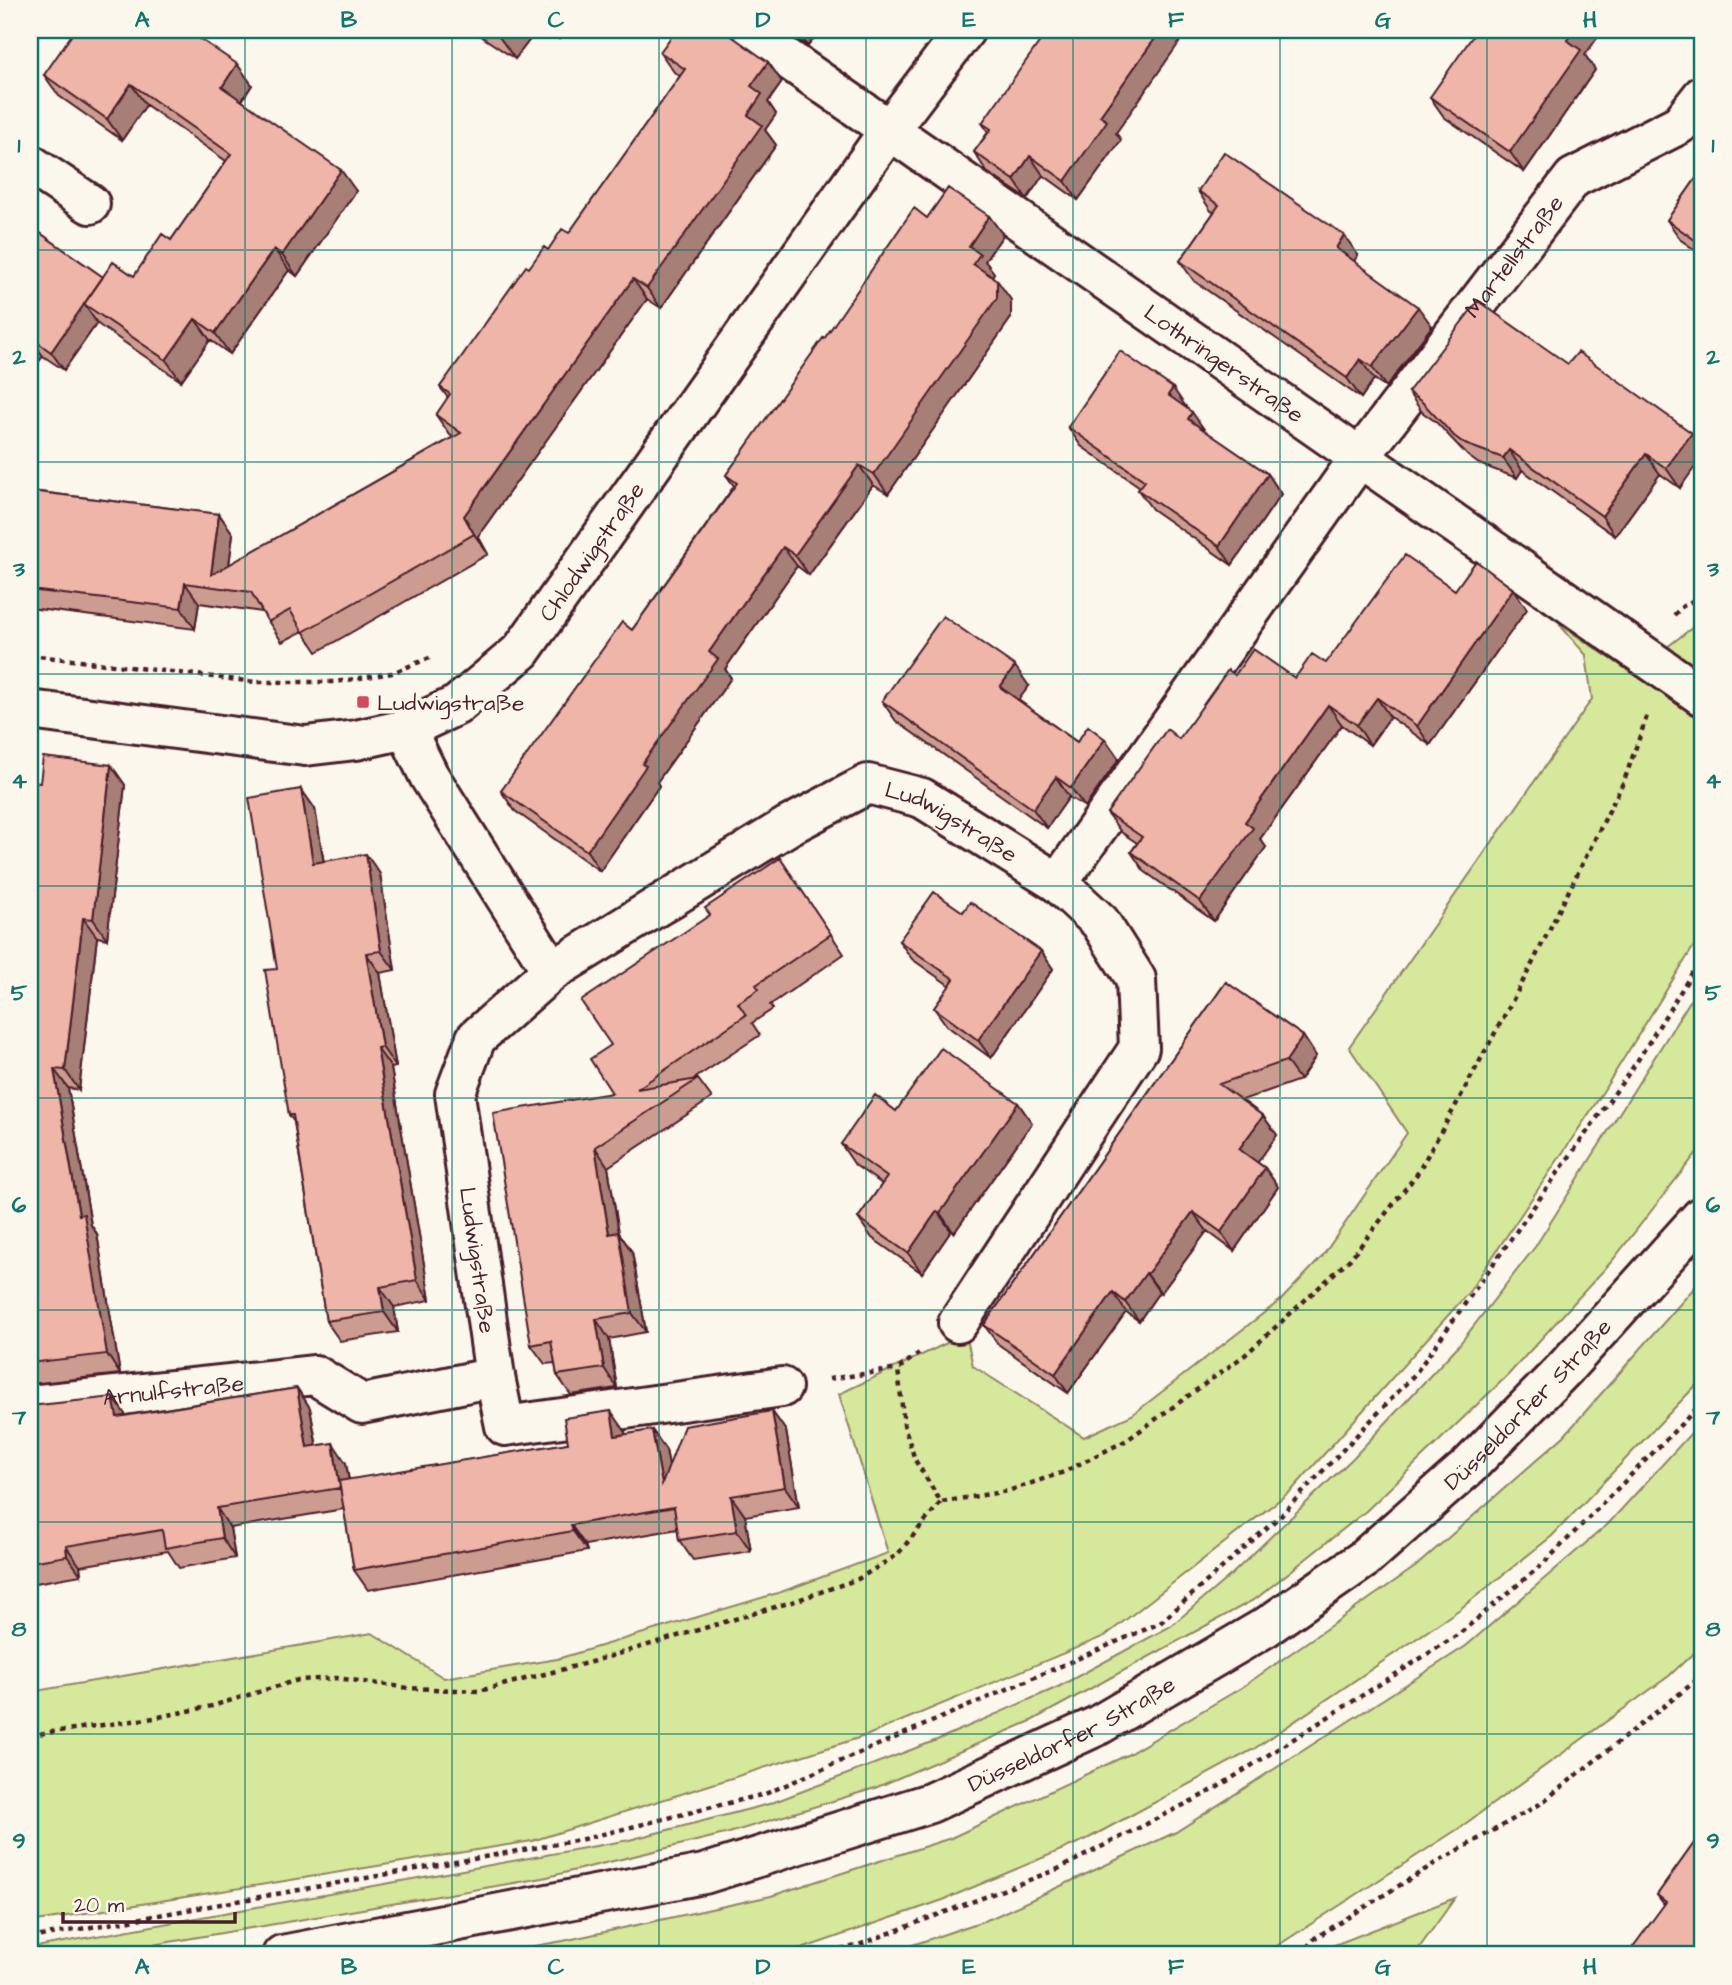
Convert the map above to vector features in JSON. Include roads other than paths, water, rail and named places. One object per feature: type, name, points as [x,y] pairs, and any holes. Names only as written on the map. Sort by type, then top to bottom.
[{"type":"street","name":"Lothringerstraße","points":[[746,30],[1702,696]]},
{"type":"street","name":"Chlodwigstraße","points":[[30,710],[305,746],[356,740],[406,729],[457,705],[521,651],[890,129],[965,30]]},
{"type":"street","name":"Martellstraße","points":[[1360,457],[1573,177],[1680,124],[1702,96]]},
{"type":"street","points":[[30,164],[90,204]]},
{"type":"street","points":[[1058,883],[1360,457]]},
{"type":"street","points":[[406,729],[429,776],[552,971]]},
{"type":"street","name":"Ludwigstraße","points":[[782,1387],[505,1426],[495,1377],[455,1094],[476,1038],[552,971],[788,826],[869,784],[922,798],[1058,883],[1100,922],[1136,979],[1139,1048],[958,1323]]},
{"type":"street","name":"Düsseldorfer Straße","points":[[282,1955],[704,1874],[930,1803],[1097,1726],[1266,1627],[1364,1559],[1469,1466],[1566,1367],[1702,1216]]},
{"type":"street","name":"Arnulfstraße","points":[[30,1405],[316,1376],[362,1404],[495,1377]]},
{"type":"place","name":"Ludwigstraße","points":[[363,702]]}]
